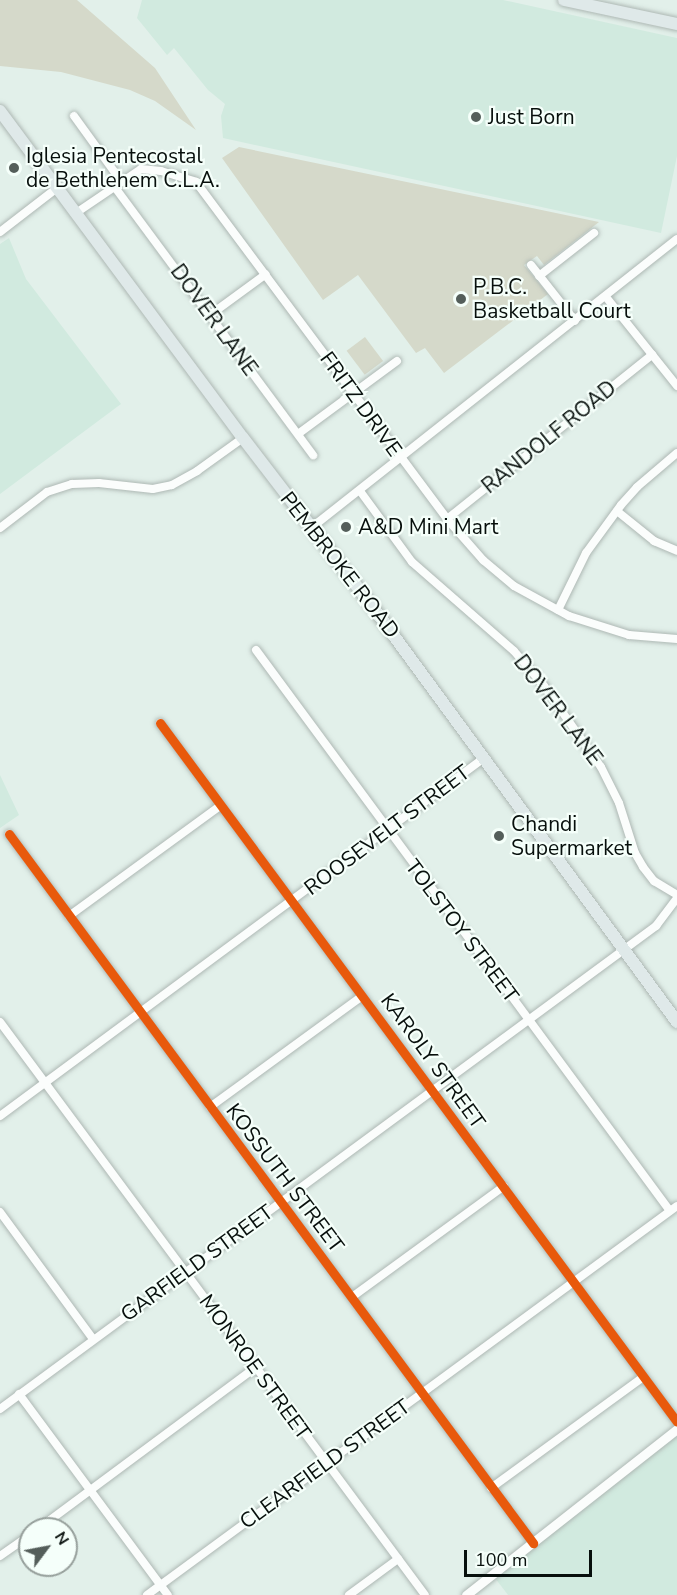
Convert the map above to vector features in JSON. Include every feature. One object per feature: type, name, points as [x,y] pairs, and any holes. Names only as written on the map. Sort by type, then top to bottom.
[{"type":"main road","points":[[564,0],[587,3],[677,24]]},
{"type":"main road","name":"PEMBROKE ROAD","points":[[0,111],[243,438],[372,606],[677,1022]]},
{"type":"street","name":"DOVER LANE","points":[[74,116],[210,315],[314,455]]},
{"type":"street","name":"FRITZ DRIVE","points":[[76,213],[136,171],[146,169],[196,182],[447,519],[492,568],[532,597],[558,610],[619,632],[677,639]]},
{"type":"street","points":[[0,232],[57,188]]},
{"type":"street","points":[[539,276],[594,233]]},
{"type":"street","points":[[311,528],[677,239]]},
{"type":"street","points":[[531,265],[574,321]]},
{"type":"street","points":[[210,315],[266,274]]},
{"type":"street","points":[[606,297],[677,386]]},
{"type":"street","name":"RANDOLF ROAD","points":[[447,519],[652,355]]},
{"type":"street","points":[[298,434],[397,361]]},
{"type":"street","points":[[0,528],[46,492],[72,484],[99,483],[153,489],[172,485],[197,471],[243,438]]},
{"type":"street","points":[[558,610],[586,553],[617,511],[637,487],[677,453]]},
{"type":"street","name":"DOVER LANE","points":[[360,491],[412,562],[490,629],[544,686],[605,774],[619,803],[635,853],[643,867],[654,881],[677,896]]},
{"type":"street","points":[[617,511],[654,541],[677,551]]},
{"type":"street","name":"TOLSTOY STREET","points":[[256,650],[528,1020],[674,1208]]},
{"type":"street","name":"KAROLY STREET","points":[[160,723],[677,1422]]},
{"type":"street","name":"ROOSEVELT STREET","points":[[0,1116],[484,758]]},
{"type":"street","points":[[69,916],[221,805]]},
{"type":"street","name":"KOSSUTH STREET","points":[[9,834],[533,1543]]},
{"type":"street","name":"GARFIELD STREET","points":[[0,1409],[660,922],[677,896]]},
{"type":"street","points":[[210,1107],[363,996]]},
{"type":"street","name":"MONROE STREET","points":[[0,1022],[425,1595]]},
{"type":"street","points":[[352,1297],[504,1186]]},
{"type":"street","name":"CLEARFIELD STREET","points":[[147,1595],[674,1208]]},
{"type":"street","points":[[0,1212],[93,1339]]},
{"type":"street","points":[[55,1517],[255,1368]]},
{"type":"street","points":[[491,1488],[643,1377]]},
{"type":"street","points":[[19,1394],[168,1595]]},
{"type":"street","points":[[466,1595],[677,1429]]},
{"type":"street","points":[[0,1557],[18,1544]]},
{"type":"street","points":[[349,1595],[398,1559]]},
{"type":"shaded area","points":[[0,0],[77,0],[155,68],[196,130],[155,101],[130,90],[61,72],[0,66]]},
{"type":"shaded area","points":[[142,0],[503,0],[677,38],[677,156],[661,233],[223,138],[221,116],[225,104],[208,90],[174,48],[167,55],[137,18]]},
{"type":"shaded area","points":[[239,147],[599,222],[544,265],[537,256],[524,265],[548,294],[444,373],[425,348],[416,353],[358,275],[323,300],[222,158]]},
{"type":"shaded area","points":[[9,238],[26,279],[121,404],[0,494],[0,244]]},
{"type":"shaded area","points":[[365,337],[383,361],[365,375],[347,351]]},
{"type":"shaded area","points":[[0,775],[19,815],[0,828]]},
{"type":"shaded area","points":[[677,1436],[677,1595],[508,1595],[495,1578]]},
{"type":"cycle path","points":[[160,723],[677,1422]]},
{"type":"cycle path","points":[[9,834],[533,1543]]},
{"type":"place","name":"Just Born","points":[[476,117]]},
{"type":"place","name":"Iglesia Pentecostal de Bethlehem C.L.A.","points":[[14,168]]},
{"type":"place","name":"P.B.C. Basketball Court","points":[[461,299]]},
{"type":"place","name":"A&D Mini Mart","points":[[346,527]]},
{"type":"place","name":"Chandi Supermarket","points":[[499,836]]}]
